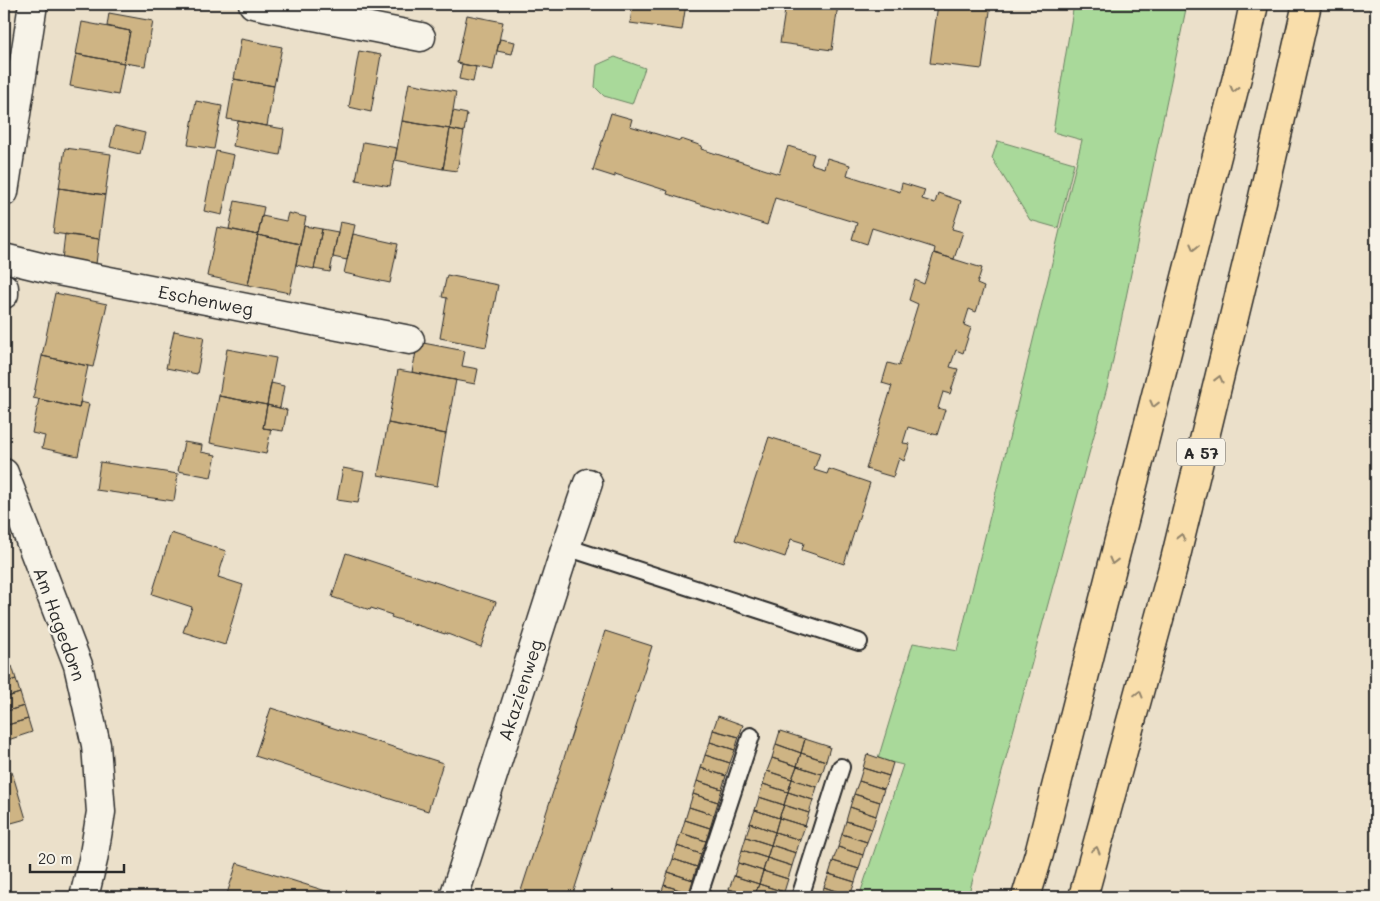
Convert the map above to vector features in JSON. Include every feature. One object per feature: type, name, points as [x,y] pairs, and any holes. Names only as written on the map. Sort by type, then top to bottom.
[{"type":"highway","points":[[1026,897],[1246,42],[1254,4]]},
{"type":"highway","name":"A 57","points":[[1083,897],[1174,564],[1258,216],[1306,4]]},
{"type":"street","points":[[4,192],[33,4]]},
{"type":"street","points":[[253,4],[421,37]]},
{"type":"street","name":"Eschenweg","points":[[4,258],[53,270],[410,340]]},
{"type":"street","points":[[4,288],[4,294]]},
{"type":"street","name":"Am Hagedorn","points":[[4,473],[78,665],[96,745],[101,812],[93,860],[84,897]]},
{"type":"street","name":"Akazienweg","points":[[454,897],[588,483]]},
{"type":"lane","points":[[566,547],[859,642]]},
{"type":"lane","points":[[698,897],[751,736]]},
{"type":"lane","points":[[800,897],[841,767]]},
{"type":"green space","points":[[1074,4],[1187,4],[1108,384],[968,897],[859,897],[903,765],[878,759],[913,643],[957,651],[1082,140],[1053,132]]},
{"type":"green space","points":[[615,57],[645,68],[632,104],[604,96],[595,87],[597,65]]},
{"type":"green space","points":[[998,141],[1074,163],[1058,228],[1030,220],[992,158]]},
{"type":"building","points":[[633,4],[686,4],[682,30],[630,23]]},
{"type":"building","points":[[786,4],[838,4],[832,50],[780,43]]},
{"type":"building","points":[[938,4],[991,4],[982,69],[930,63]]},
{"type":"building","points":[[109,13],[153,21],[145,66],[124,63],[130,31],[107,26]]},
{"type":"building","points":[[467,15],[503,22],[493,70],[457,63]]},
{"type":"building","points":[[82,22],[130,31],[124,63],[76,54]]},
{"type":"building","points":[[241,39],[282,47],[274,86],[234,79]]},
{"type":"building","points":[[500,39],[515,42],[512,54],[497,51]]},
{"type":"building","points":[[359,51],[381,55],[371,112],[349,107]]},
{"type":"building","points":[[76,54],[124,63],[118,95],[70,86]]},
{"type":"building","points":[[462,64],[476,67],[473,82],[459,79]]},
{"type":"building","points":[[234,79],[274,86],[267,126],[227,119]]},
{"type":"building","points":[[409,83],[456,92],[450,129],[402,121]]},
{"type":"building","points":[[196,101],[222,106],[214,149],[188,145]]},
{"type":"building","points":[[453,111],[467,114],[464,132],[450,129]]},
{"type":"building","points":[[611,113],[632,119],[630,126],[680,141],[681,139],[702,146],[701,149],[779,174],[788,146],[814,154],[811,164],[824,168],[827,158],[850,165],[847,175],[900,192],[902,183],[925,190],[922,199],[935,203],[938,193],[961,201],[952,229],[963,232],[954,259],[934,253],[935,248],[872,228],[867,244],[852,239],[857,223],[775,198],[767,225],[667,194],[668,191],[615,174],[615,177],[593,170]]},
{"type":"building","points":[[238,121],[284,129],[280,155],[233,146]]},
{"type":"building","points":[[402,121],[450,129],[443,169],[395,160]]},
{"type":"building","points":[[115,126],[145,133],[140,154],[110,147]]},
{"type":"building","points":[[450,129],[464,132],[457,171],[443,169]]},
{"type":"building","points":[[363,142],[397,148],[390,186],[356,180]]},
{"type":"building","points":[[65,148],[111,154],[105,195],[59,188]]},
{"type":"building","points":[[216,151],[234,155],[222,215],[204,211]]},
{"type":"building","points":[[59,188],[105,195],[99,239],[53,233]]},
{"type":"building","points":[[235,201],[264,207],[258,235],[229,229]]},
{"type":"building","points":[[288,213],[306,217],[300,244],[258,235],[262,216],[286,221]]},
{"type":"building","points":[[340,222],[355,225],[347,260],[333,257]]},
{"type":"building","points":[[304,226],[322,229],[314,269],[296,265]]},
{"type":"building","points":[[217,227],[258,235],[248,285],[207,276]]},
{"type":"building","points":[[322,229],[338,232],[330,272],[314,269]]},
{"type":"building","points":[[65,234],[99,239],[96,264],[62,260]]},
{"type":"building","points":[[353,234],[398,244],[390,283],[344,273]]},
{"type":"building","points":[[258,235],[300,244],[290,293],[248,285]]},
{"type":"building","points":[[934,253],[982,268],[977,284],[984,287],[976,312],[969,309],[964,325],[971,328],[963,353],[956,350],[950,367],[958,369],[950,394],[943,392],[938,408],[945,410],[937,435],[908,427],[903,443],[910,444],[904,461],[899,458],[893,477],[866,469],[892,386],[882,383],[888,363],[899,366],[918,304],[909,300],[915,280],[924,284]]},
{"type":"building","points":[[447,275],[498,285],[486,347],[440,338],[447,298],[442,297]]},
{"type":"building","points":[[55,293],[107,304],[93,367],[42,356]]},
{"type":"building","points":[[174,331],[204,337],[197,374],[166,368]]},
{"type":"building","points":[[418,342],[465,351],[462,366],[478,369],[475,384],[412,372]]},
{"type":"building","points":[[227,349],[276,358],[267,405],[219,396]]},
{"type":"building","points":[[42,356],[88,366],[79,408],[33,398]]},
{"type":"building","points":[[398,370],[456,380],[446,434],[388,423]]},
{"type":"building","points":[[271,383],[284,386],[280,408],[267,405]]},
{"type":"building","points":[[219,396],[267,405],[263,428],[271,429],[266,454],[210,443]]},
{"type":"building","points":[[39,399],[79,408],[80,402],[89,404],[78,456],[42,448],[45,436],[32,433]]},
{"type":"building","points":[[267,405],[287,410],[283,431],[263,428]]},
{"type":"building","points":[[388,423],[446,434],[437,486],[378,475]]},
{"type":"building","points":[[769,437],[820,453],[814,470],[827,474],[829,469],[870,483],[844,564],[802,550],[804,543],[791,539],[785,557],[735,540]]},
{"type":"building","points":[[184,442],[202,445],[201,452],[216,455],[211,477],[178,471]]},
{"type":"building","points":[[100,462],[178,474],[174,501],[96,490]]},
{"type":"building","points":[[343,468],[364,472],[358,503],[337,500]]},
{"type":"building","points":[[171,533],[226,551],[218,577],[243,585],[225,645],[183,632],[192,607],[152,594]]},
{"type":"building","points":[[346,553],[496,602],[481,647],[445,633],[391,617],[392,615],[371,608],[370,610],[332,597]]},
{"type":"building","points":[[605,631],[652,646],[572,897],[519,897]]},
{"type":"building","points":[[12,666],[16,679],[4,683],[4,669]]},
{"type":"building","points":[[16,679],[20,693],[4,698],[4,683]]},
{"type":"building","points":[[20,693],[24,706],[4,712],[4,698]]},
{"type":"building","points":[[24,706],[28,719],[4,726],[4,712]]},
{"type":"building","points":[[271,708],[443,763],[428,811],[255,756]]},
{"type":"building","points":[[718,716],[743,725],[739,737],[713,730]]},
{"type":"building","points":[[28,719],[32,732],[8,740],[4,726]]},
{"type":"building","points":[[713,730],[739,737],[735,750],[710,742]]},
{"type":"building","points":[[780,731],[805,739],[801,753],[776,744]]},
{"type":"building","points":[[805,739],[830,747],[826,761],[801,753]]},
{"type":"building","points":[[710,742],[735,750],[730,763],[705,755]]},
{"type":"building","points":[[776,744],[801,753],[797,766],[772,758]]},
{"type":"building","points":[[801,753],[826,761],[822,774],[797,766]]},
{"type":"building","points":[[867,754],[893,763],[889,776],[863,768]]},
{"type":"building","points":[[705,755],[730,763],[726,776],[701,768]]},
{"type":"building","points":[[772,758],[797,766],[792,779],[767,771]]},
{"type":"building","points":[[797,766],[822,774],[817,787],[792,779]]},
{"type":"building","points":[[701,768],[726,776],[722,789],[697,781]]},
{"type":"building","points":[[863,768],[889,776],[884,789],[859,781]]},
{"type":"building","points":[[767,771],[792,779],[788,792],[763,784]]},
{"type":"building","points":[[12,772],[26,819],[4,825],[4,774]]},
{"type":"building","points":[[792,779],[817,787],[813,800],[788,792]]},
{"type":"building","points":[[697,781],[722,789],[718,802],[693,794]]},
{"type":"building","points":[[859,781],[884,789],[880,802],[854,794]]},
{"type":"building","points":[[763,784],[788,792],[784,805],[759,797]]},
{"type":"building","points":[[788,792],[813,800],[809,813],[784,805]]},
{"type":"building","points":[[693,794],[718,802],[714,815],[689,807]]},
{"type":"building","points":[[854,794],[880,802],[876,816],[850,807]]},
{"type":"building","points":[[759,797],[784,805],[779,818],[755,810]]},
{"type":"building","points":[[784,805],[809,813],[805,826],[779,818]]},
{"type":"building","points":[[689,807],[714,815],[710,828],[685,820]]},
{"type":"building","points":[[850,807],[876,816],[872,829],[846,821]]},
{"type":"building","points":[[755,810],[779,818],[775,832],[750,823]]},
{"type":"building","points":[[779,818],[805,826],[800,840],[775,832]]},
{"type":"building","points":[[685,820],[710,828],[706,841],[681,833]]},
{"type":"building","points":[[846,821],[872,829],[867,842],[842,834]]},
{"type":"building","points":[[750,823],[775,832],[771,845],[746,837]]},
{"type":"building","points":[[775,832],[800,840],[796,853],[771,845]]},
{"type":"building","points":[[681,833],[706,841],[701,854],[677,846]]},
{"type":"building","points":[[842,834],[867,842],[863,855],[838,847]]},
{"type":"building","points":[[746,837],[771,845],[767,858],[742,850]]},
{"type":"building","points":[[771,845],[796,853],[792,866],[767,858]]},
{"type":"building","points":[[677,846],[701,854],[697,867],[673,859]]},
{"type":"building","points":[[838,847],[863,855],[859,869],[833,861]]},
{"type":"building","points":[[742,850],[767,858],[763,871],[738,863]]},
{"type":"building","points":[[767,858],[792,866],[788,879],[763,871]]},
{"type":"building","points":[[673,859],[697,867],[693,880],[668,872]]},
{"type":"building","points":[[833,861],[859,869],[855,882],[829,874]]},
{"type":"building","points":[[237,863],[345,897],[226,897]]},
{"type":"building","points":[[738,863],[763,871],[759,884],[734,876]]},
{"type":"building","points":[[763,871],[788,879],[784,892],[759,884]]},
{"type":"building","points":[[668,872],[693,880],[689,893],[664,885]]},
{"type":"building","points":[[829,874],[855,882],[850,896],[824,887]]},
{"type":"building","points":[[734,876],[759,884],[754,897],[729,889]]},
{"type":"building","points":[[759,884],[784,892],[782,897],[754,897]]},
{"type":"building","points":[[664,885],[689,893],[688,897],[660,897]]},
{"type":"building","points":[[824,887],[850,896],[850,897],[821,897]]},
{"type":"building","points":[[729,889],[754,897],[727,897]]}]
